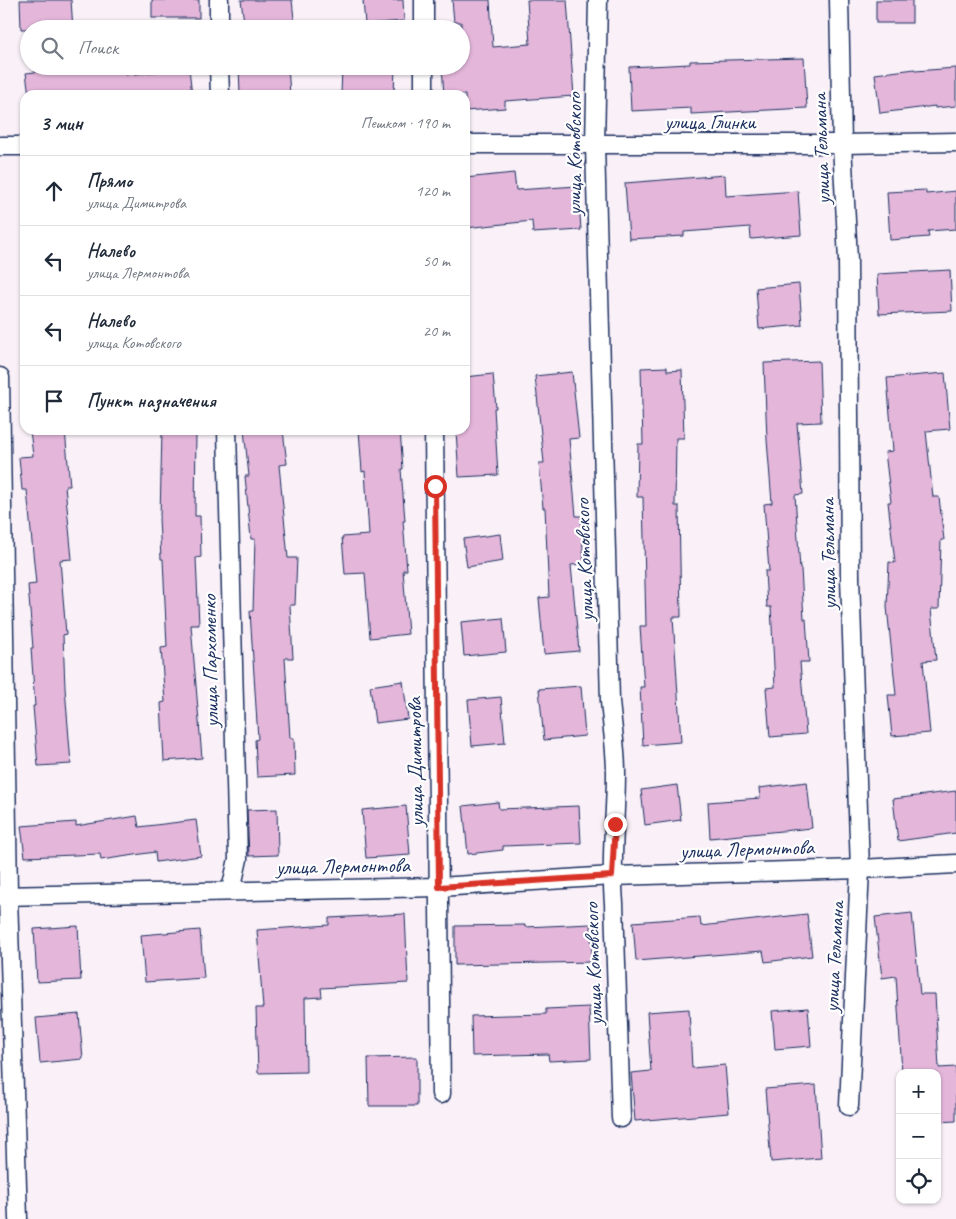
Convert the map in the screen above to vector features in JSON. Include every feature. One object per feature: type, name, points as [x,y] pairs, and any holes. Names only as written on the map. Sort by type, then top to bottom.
[{"type":"street","points":[[219,0],[219,20]]},
{"type":"street","points":[[424,0],[424,20]]},
{"type":"street","name":"улица Котовского","points":[[598,0],[595,145],[610,701],[616,770],[612,876],[621,1118]]},
{"type":"street","name":"улица Тельмана","points":[[839,0],[842,144],[848,260],[850,577],[860,869],[849,1106]]},
{"type":"street","points":[[220,75],[220,90]]},
{"type":"street","points":[[424,75],[424,90]]},
{"type":"street","name":"улица Глинки","points":[[470,144],[842,144],[956,142]]},
{"type":"street","points":[[0,146],[20,146]]},
{"type":"street","points":[[0,377],[4,896],[18,1219]]},
{"type":"street","name":"улица Пархоменко","points":[[227,435],[238,859],[232,890]]},
{"type":"street","name":"улица Димитрова","points":[[434,435],[441,1094]]},
{"type":"street","name":"улица Лермонтова","points":[[4,896],[439,887],[612,876],[860,869],[956,864]]},
{"type":"building","points":[[20,0],[71,0],[72,20],[21,20]]},
{"type":"building","points":[[152,0],[199,0],[199,18],[152,18]]},
{"type":"building","points":[[241,0],[292,0],[294,20],[244,20]]},
{"type":"building","points":[[363,0],[403,0],[404,20],[365,20]]},
{"type":"building","points":[[452,0],[490,0],[493,47],[530,44],[527,0],[567,0],[574,96],[505,101],[505,108],[470,111],[470,90],[444,90],[443,75],[470,75],[470,20],[454,20]]},
{"type":"building","points":[[876,0],[912,0],[912,23],[876,23]]},
{"type":"building","points":[[804,58],[807,108],[691,114],[691,108],[631,111],[629,67],[690,64],[690,61]]},
{"type":"building","points":[[956,68],[956,106],[935,108],[935,106],[880,113],[875,74],[915,69],[915,71]]},
{"type":"building","points":[[26,75],[190,75],[191,90],[28,90]]},
{"type":"building","points":[[239,75],[289,75],[290,90],[240,90]]},
{"type":"building","points":[[342,75],[395,75],[394,90],[341,90]]},
{"type":"building","points":[[514,173],[516,190],[578,186],[581,230],[533,233],[532,221],[470,227],[470,177]]},
{"type":"building","points":[[725,175],[726,196],[798,191],[801,235],[751,239],[750,227],[684,232],[684,236],[629,239],[625,183]]},
{"type":"building","points":[[926,190],[926,194],[956,191],[956,229],[928,231],[929,237],[890,240],[887,192]]},
{"type":"building","points":[[950,270],[952,311],[879,314],[877,274]]},
{"type":"building","points":[[799,284],[802,325],[759,329],[756,288]]},
{"type":"building","points":[[819,361],[821,422],[797,423],[803,494],[795,495],[809,662],[800,662],[806,734],[770,737],[766,688],[775,687],[771,607],[767,607],[765,571],[769,571],[764,504],[772,503],[764,363]]},
{"type":"building","points":[[667,367],[667,371],[682,370],[684,438],[676,438],[675,506],[679,506],[681,617],[673,617],[681,742],[643,745],[640,687],[644,687],[640,626],[646,626],[643,497],[637,497],[638,444],[643,444],[641,368]]},
{"type":"building","points":[[572,372],[579,438],[569,439],[576,516],[581,516],[584,564],[571,565],[579,651],[544,654],[539,598],[549,597],[545,508],[543,508],[539,463],[544,463],[535,376]]},
{"type":"building","points":[[945,373],[950,429],[926,431],[933,497],[939,497],[944,540],[941,540],[939,609],[931,609],[936,660],[923,661],[930,733],[892,736],[888,695],[896,695],[887,607],[889,562],[895,563],[885,452],[893,451],[887,378]]},
{"type":"building","points":[[493,374],[498,475],[459,477],[456,435],[470,435],[470,376]]},
{"type":"building","points":[[31,435],[65,435],[70,486],[65,486],[72,559],[60,560],[66,634],[63,635],[65,688],[71,764],[38,766],[33,706],[35,706],[31,648],[33,648],[28,585],[36,584],[27,490],[22,490],[19,457],[33,456]]},
{"type":"building","points":[[162,435],[196,435],[195,516],[200,516],[201,557],[196,558],[199,625],[191,625],[202,758],[164,761],[161,703],[165,702],[161,648],[167,647],[160,517]]},
{"type":"building","points":[[245,435],[284,435],[287,464],[279,465],[288,558],[297,558],[295,605],[290,605],[293,658],[285,658],[290,738],[294,738],[295,775],[257,777],[255,740],[258,739],[250,611],[253,611],[255,539],[251,539],[245,476],[249,476]]},
{"type":"building","points":[[359,435],[400,435],[405,521],[403,521],[407,570],[403,570],[408,634],[370,638],[365,573],[345,574],[342,537],[369,535],[365,471],[362,472]]},
{"type":"building","points":[[500,534],[503,561],[467,567],[463,539]]},
{"type":"building","points":[[503,618],[506,652],[464,656],[461,622]]},
{"type":"building","points":[[403,681],[408,719],[375,723],[370,686]]},
{"type":"building","points":[[581,686],[585,736],[544,740],[539,689]]},
{"type":"building","points":[[501,697],[505,743],[472,746],[468,700]]},
{"type":"building","points":[[807,782],[812,828],[710,838],[708,802],[760,798],[759,788]]},
{"type":"building","points":[[677,785],[681,820],[645,825],[641,790]]},
{"type":"building","points":[[956,791],[956,833],[898,841],[893,799]]},
{"type":"building","points":[[498,802],[499,809],[579,806],[581,843],[503,846],[503,850],[468,854],[463,806]]},
{"type":"building","points":[[406,806],[410,855],[366,858],[362,810]]},
{"type":"building","points":[[277,809],[278,855],[249,856],[247,810]]},
{"type":"building","points":[[137,816],[139,827],[196,820],[201,856],[156,862],[155,852],[101,860],[100,854],[25,857],[21,826],[76,822],[76,826]]},
{"type":"building","points":[[912,913],[920,994],[935,994],[939,1068],[956,1067],[956,1121],[941,1122],[941,1069],[902,1069],[896,976],[882,978],[875,917]]},
{"type":"building","points":[[405,914],[408,983],[321,988],[322,997],[305,998],[306,1072],[258,1073],[256,1008],[263,1008],[257,930],[329,925],[329,918]]},
{"type":"building","points":[[807,914],[812,956],[765,962],[763,951],[636,961],[633,922],[700,917],[701,926]]},
{"type":"building","points":[[591,924],[592,962],[455,965],[455,926],[525,925],[525,927]]},
{"type":"building","points":[[78,926],[81,980],[37,982],[34,929]]},
{"type":"building","points":[[200,930],[204,978],[145,982],[141,935]]},
{"type":"building","points":[[589,1007],[591,1059],[549,1061],[548,1054],[472,1056],[471,1016],[546,1014],[546,1009]]},
{"type":"building","points":[[808,1008],[811,1046],[775,1049],[772,1011]]},
{"type":"building","points":[[689,1009],[692,1068],[725,1065],[729,1113],[635,1121],[631,1073],[651,1071],[647,1012]]},
{"type":"building","points":[[79,1014],[83,1059],[40,1063],[36,1018]]},
{"type":"building","points":[[417,1057],[417,1106],[369,1106],[368,1058]]},
{"type":"building","points":[[816,1085],[821,1158],[771,1162],[765,1089]]},
{"type":"route","points":[[435,486],[439,887],[612,876],[615,824]]}]
